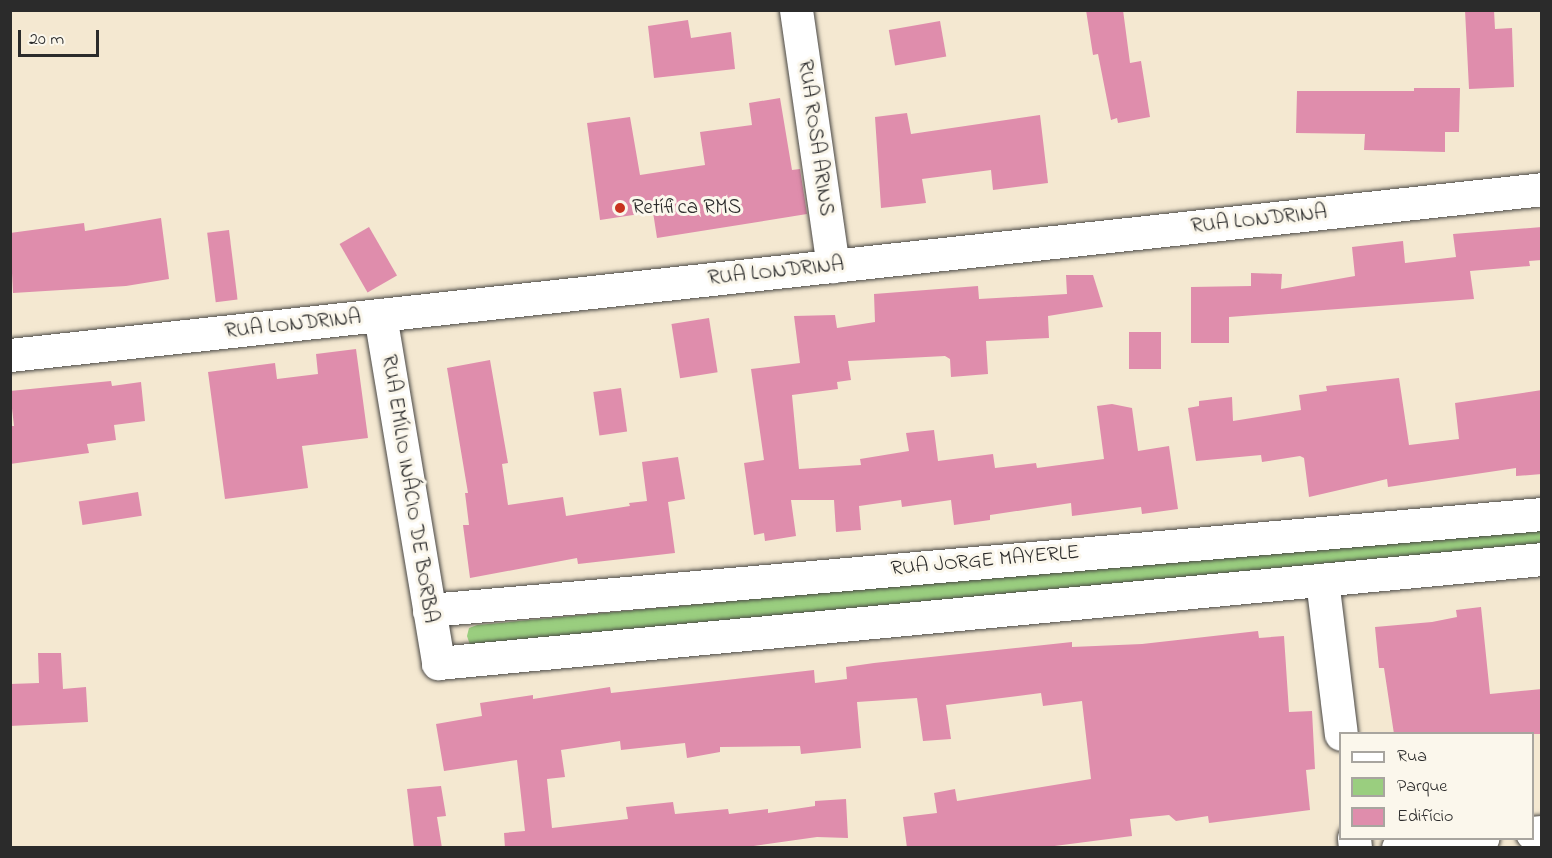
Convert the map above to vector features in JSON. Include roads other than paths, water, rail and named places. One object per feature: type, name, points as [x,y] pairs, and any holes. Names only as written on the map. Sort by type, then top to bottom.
[{"type":"street","name":"RUA ROSA ARINS","points":[[796,10],[833,266]]},
{"type":"street","name":"RUA LONDRINA","points":[[10,355],[1542,189]]},
{"type":"street","name":"RUA EMÍLIO INÁCIO DE BORBA","points":[[380,315],[438,663],[1322,580]]},
{"type":"street","name":"RUA JORGE MAYERLE","points":[[429,610],[1542,514]]},
{"type":"street","points":[[1341,732],[1322,580],[1542,560]]},
{"type":"street","points":[[1398,848],[1465,840]]},
{"type":"place","name":"Retífica RMS","points":[[620,208]]}]
